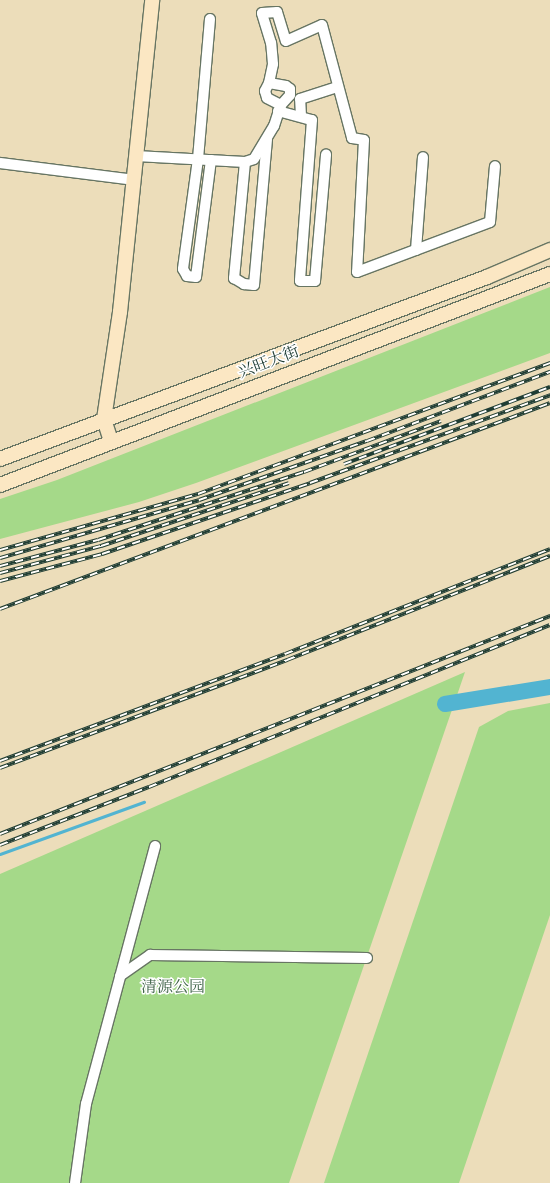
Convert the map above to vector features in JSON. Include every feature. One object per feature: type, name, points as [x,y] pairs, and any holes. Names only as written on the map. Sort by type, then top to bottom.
[{"type":"main road","points":[[111,441],[104,419],[120,312],[152,0]]},
{"type":"main road","name":"兴旺大街","points":[[0,459],[487,277],[550,250]]},
{"type":"main road","name":"兴旺大街","points":[[0,485],[111,441],[550,274]]},
{"type":"street","points":[[326,154],[315,282],[300,281],[312,120],[280,108],[267,98],[265,90],[269,83],[273,64],[271,43],[262,13],[277,12],[286,41],[322,25],[352,138],[364,140],[357,272],[490,222],[494,166]]},
{"type":"street","points":[[210,19],[198,159],[183,269],[187,276],[196,277],[211,160]]},
{"type":"street","points":[[136,156],[245,162],[254,159],[267,140],[280,108],[286,102],[290,89],[276,82],[269,83]]},
{"type":"street","points":[[301,116],[300,99],[338,88]]},
{"type":"street","points":[[245,162],[234,278],[244,284],[254,286],[267,140]]},
{"type":"street","points":[[416,250],[423,157]]},
{"type":"street","points":[[0,163],[134,180]]},
{"type":"street","points":[[75,1183],[86,1104],[155,846]]},
{"type":"street","points":[[120,976],[150,955],[367,958]]},
{"type":"green space","points":[[550,287],[550,353],[196,483],[139,502],[0,539],[0,499],[57,480]]},
{"type":"green space","name":"清源公园","points":[[465,672],[289,1183],[0,1183],[0,874]]},
{"type":"green space","points":[[550,703],[550,915],[459,1183],[324,1183],[479,727],[508,711]]},
{"type":"waterway","points":[[445,704],[550,687]]},
{"type":"waterway","points":[[0,854],[144,802]]},
{"type":"railway","points":[[0,550],[198,494],[550,363]]},
{"type":"railway","points":[[0,558],[199,500],[367,441],[550,372]]},
{"type":"railway","points":[[344,464],[550,387]]},
{"type":"railway","points":[[0,581],[102,554],[310,483],[550,395]]},
{"type":"railway","points":[[0,609],[550,403]]},
{"type":"railway","points":[[0,566],[98,540],[304,472],[441,421]]},
{"type":"railway","points":[[0,573],[101,546],[289,483]]},
{"type":"railway","points":[[0,761],[285,654],[550,549]]},
{"type":"railway","points":[[0,768],[287,660],[550,556]]},
{"type":"railway","points":[[0,834],[550,616]]},
{"type":"railway","points":[[0,845],[149,787],[550,625]]}]
